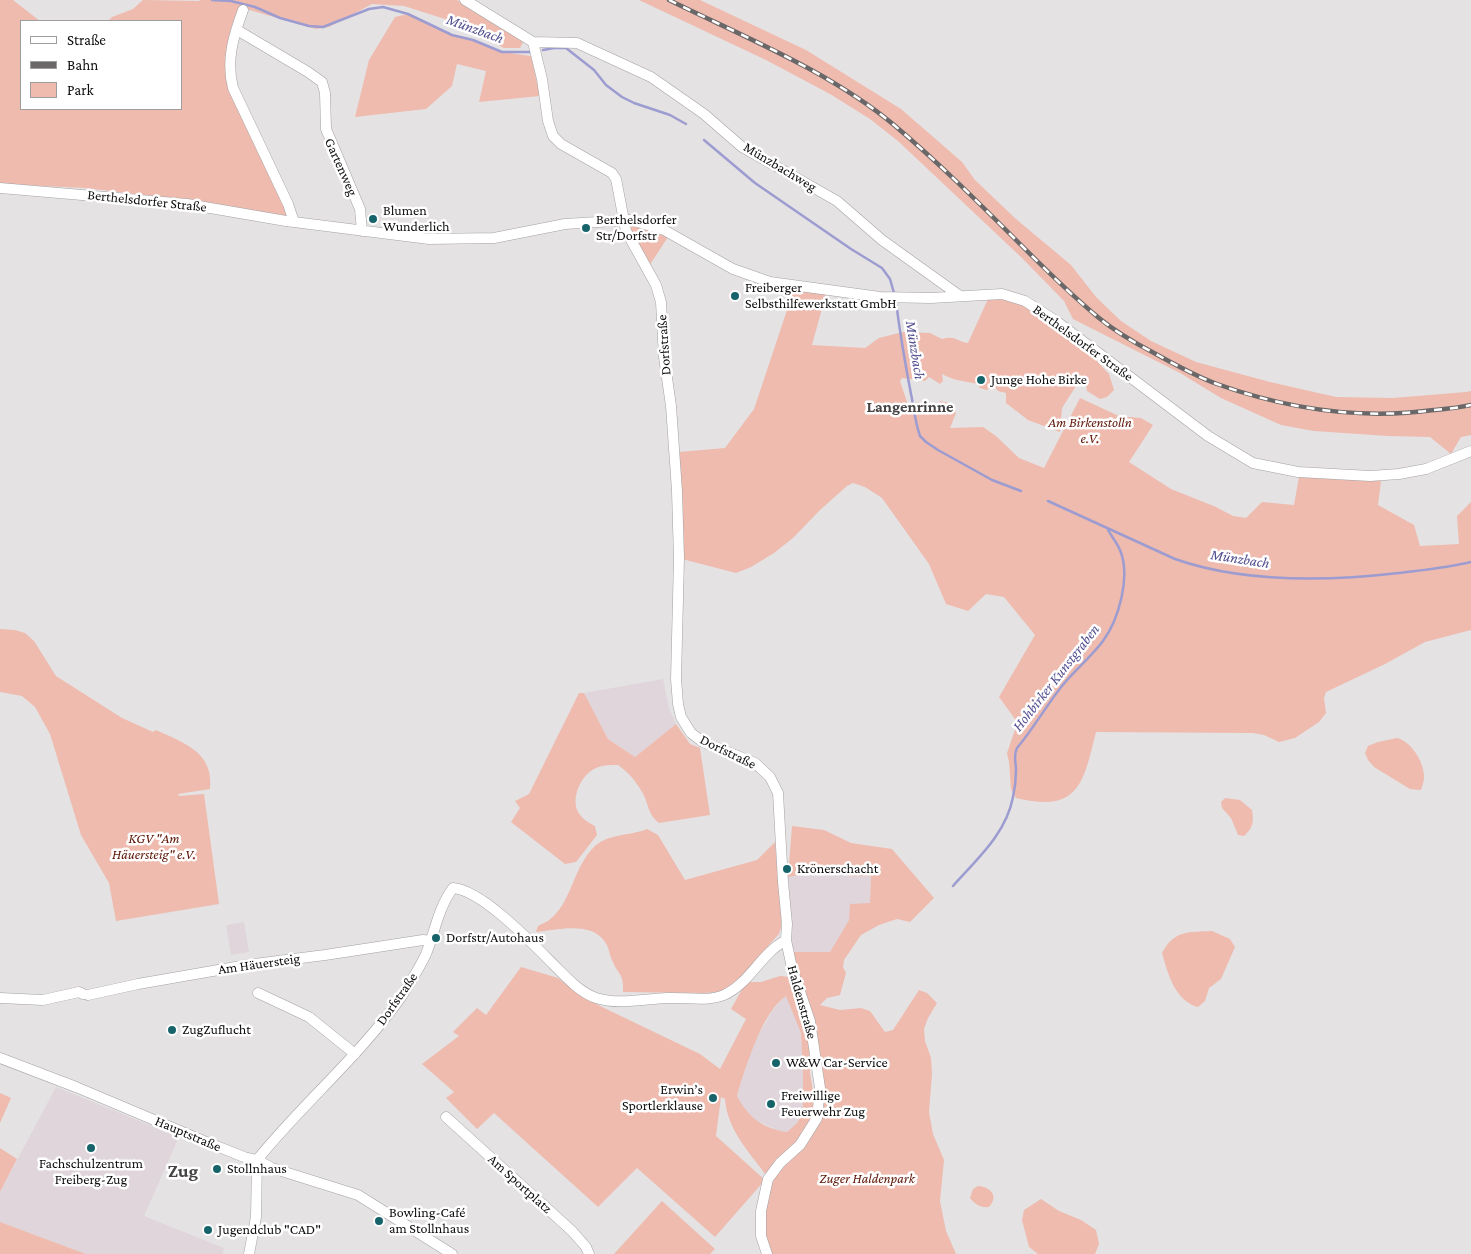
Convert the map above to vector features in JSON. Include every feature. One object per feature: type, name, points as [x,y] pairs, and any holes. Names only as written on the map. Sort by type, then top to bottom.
[{"type":"street","points":[[465,0],[536,49]]},
{"type":"street","points":[[243,10],[232,45],[230,60],[230,75],[233,88],[288,204],[294,222]]},
{"type":"street","name":"Gartenweg","points":[[237,30],[322,82],[325,90],[326,130],[360,209],[362,231]]},
{"type":"street","name":"Münzbachweg","points":[[536,49],[577,43],[651,77],[704,114],[742,148],[837,201],[882,240],[960,296]]},
{"type":"street","name":"Dorfstraße","points":[[257,1160],[355,1054],[404,992],[417,972],[431,941],[446,897],[453,888],[466,890],[486,903],[576,987],[594,997],[614,1001],[722,996],[744,981],[772,950],[786,940],[787,924],[778,793],[775,786],[770,777],[755,763],[703,742],[691,734],[681,717],[678,704],[676,679],[679,558],[678,491],[671,406],[664,357],[662,302],[656,285],[626,231],[616,179],[612,173],[561,144],[553,136],[548,121],[536,49]]},
{"type":"street","name":"Berthelsdorfer Straße","points":[[0,188],[187,204],[294,222],[429,239],[487,238],[518,234],[565,224],[624,220],[640,222],[664,230],[733,269],[770,282],[880,297],[931,298],[1002,294],[1014,297],[1034,306],[1208,436],[1253,463],[1298,472],[1370,476],[1399,474],[1426,469],[1471,451]]},
{"type":"street","name":"Am Häuersteig","points":[[0,998],[43,1000],[79,992],[86,994],[247,965],[423,940],[431,941]]},
{"type":"street","name":"Haldenstraße","points":[[767,1254],[761,1236],[760,1211],[768,1178],[780,1163],[800,1145],[817,1118],[820,1088],[810,1021],[792,968],[786,940]]},
{"type":"street","points":[[258,993],[309,1017],[355,1054]]},
{"type":"street","name":"Hauptstraße","points":[[0,1058],[76,1087],[204,1142],[257,1160],[290,1175],[358,1195],[452,1254]]},
{"type":"street","name":"Am Sportplatz","points":[[446,1117],[572,1231],[586,1247],[589,1254]]},
{"type":"street","points":[[249,1254],[256,1217],[257,1160]]},
{"type":"shaded area","points":[[663,679],[669,708],[676,724],[635,757],[608,739],[584,693]]},
{"type":"shaded area","points":[[850,866],[848,875],[871,876],[870,903],[849,920],[830,952],[792,952],[788,877]]},
{"type":"shaded area","points":[[244,922],[249,952],[231,955],[226,925]]},
{"type":"shaded area","points":[[787,995],[801,1033],[803,1112],[797,1123],[787,1132],[777,1130],[755,1120],[745,1111],[737,1096],[755,1042],[772,1011]]},
{"type":"shaded area","points":[[56,1087],[179,1137],[144,1216],[224,1248],[222,1254],[86,1254],[0,1222],[0,1192]]},
{"type":"green space","points":[[0,0],[13,0],[39,20],[20,20],[20,110],[182,110],[182,20],[109,20],[133,9],[143,0],[457,0],[523,42],[520,48],[504,48],[445,19],[404,6],[372,4],[329,27],[316,29],[239,7],[231,28],[226,61],[230,89],[288,216],[176,199],[85,188],[0,184]]},
{"type":"green space","points":[[639,0],[700,0],[806,50],[901,109],[962,162],[975,180],[1016,219],[1071,265],[1096,297],[1121,321],[1151,341],[1196,362],[1336,397],[1393,398],[1471,391],[1471,435],[1461,437],[1451,454],[1430,437],[1314,431],[1281,425],[1221,398],[1180,373],[1073,319],[1064,301],[1022,258],[898,141],[870,119],[830,94],[766,60]]},
{"type":"green space","points":[[408,14],[452,35],[473,40],[502,52],[531,56],[540,96],[479,102],[486,71],[457,64],[452,86],[426,109],[355,117],[369,60],[395,17]]},
{"type":"green space","points":[[632,226],[668,237],[649,266],[629,228]]},
{"type":"green space","name":"Am Birkenstolln e.V.","points":[[794,289],[826,294],[812,345],[865,348],[879,338],[903,332],[930,333],[942,339],[953,338],[968,343],[988,299],[1005,299],[1028,308],[1094,358],[1109,374],[1114,390],[1107,397],[1100,399],[1087,391],[1086,383],[1082,381],[1076,386],[1062,408],[1060,432],[1028,420],[1006,403],[1006,393],[998,391],[995,387],[986,390],[980,388],[978,384],[942,374],[943,381],[940,384],[929,377],[925,381],[902,378],[900,381],[908,405],[919,402],[938,405],[940,401],[953,404],[956,413],[950,428],[983,427],[996,436],[1019,458],[1044,468],[1080,398],[1119,416],[1141,418],[1153,425],[1129,462],[1171,489],[1233,516],[1246,518],[1262,502],[1294,505],[1299,477],[1381,481],[1378,505],[1414,525],[1420,546],[1459,544],[1457,516],[1471,502],[1471,630],[1425,642],[1385,664],[1326,692],[1324,698],[1326,713],[1319,722],[1295,738],[1279,742],[1264,735],[1253,733],[1096,732],[1082,780],[1075,790],[1066,797],[1053,801],[1037,802],[1016,798],[1011,789],[1007,753],[1017,724],[999,697],[1035,635],[1004,597],[986,594],[968,611],[946,604],[929,564],[882,498],[865,487],[853,483],[847,486],[793,538],[774,553],[751,567],[736,573],[682,559],[679,452],[725,448],[754,409]]},
{"type":"green space","name":"KGV \"Am Häuersteig\" e.V.","points":[[0,629],[25,633],[34,641],[56,676],[122,718],[153,732],[156,730],[177,739],[195,750],[202,758],[210,776],[210,789],[178,794],[179,796],[204,794],[219,904],[116,921],[109,883],[81,835],[50,734],[35,707],[22,696],[0,692]]},
{"type":"green space","points":[[579,693],[584,693],[608,739],[635,757],[676,724],[690,744],[700,748],[710,815],[659,823],[652,816],[640,788],[634,780],[618,765],[612,765],[594,769],[584,778],[577,791],[576,805],[578,812],[585,820],[595,826],[597,835],[576,862],[565,864],[511,822],[520,808],[515,801],[529,794]]},
{"type":"green space","points":[[1397,738],[1407,743],[1420,760],[1424,772],[1421,790],[1410,789],[1374,767],[1368,760],[1365,753],[1368,746]]},
{"type":"green space","points":[[1225,798],[1240,800],[1252,810],[1252,824],[1244,836],[1238,835],[1231,818],[1222,808],[1221,802]]},
{"type":"green space","name":"Zuger Haldenpark","points":[[792,826],[824,830],[851,843],[892,849],[934,898],[910,922],[897,919],[879,925],[861,935],[844,960],[843,967],[846,973],[840,995],[827,998],[820,1005],[840,1010],[861,1008],[870,1011],[885,1032],[893,1030],[919,990],[927,993],[937,1003],[924,1029],[925,1041],[931,1058],[932,1074],[929,1112],[933,1134],[944,1160],[940,1201],[946,1231],[956,1254],[772,1254],[766,1236],[764,1211],[770,1189],[780,1164],[818,1119],[822,1088],[792,952],[830,952],[849,920],[850,904],[870,903],[871,876],[848,876],[849,866],[788,877]]},
{"type":"green space","points":[[647,829],[658,835],[685,880],[757,860],[775,842],[781,915],[779,934],[768,946],[769,948],[741,977],[721,992],[623,992],[622,977],[614,965],[606,944],[599,935],[591,931],[573,928],[536,932],[538,926],[556,914],[568,895],[582,864],[595,846],[607,839]]},
{"type":"green space","points":[[1212,931],[1230,939],[1235,947],[1221,979],[1209,988],[1205,1001],[1198,1007],[1190,1004],[1178,993],[1170,978],[1162,953],[1167,945],[1177,936],[1189,932]]},
{"type":"green space","points":[[521,967],[558,978],[573,990],[600,1006],[700,1054],[720,1069],[746,1019],[731,1009],[746,982],[761,982],[780,976],[790,977],[808,1022],[810,1073],[815,1103],[811,1118],[798,1143],[766,1175],[734,1130],[725,1099],[721,1097],[716,1136],[765,1180],[715,1237],[637,1168],[598,1207],[494,1113],[477,1129],[446,1098],[454,1092],[422,1064],[459,1036],[453,1032],[477,1008],[486,1015]],"holes":[[[786,996],[801,1033],[803,1112],[797,1123],[787,1132],[770,1128],[757,1121],[746,1110],[737,1096],[762,1028],[777,1004]]]},
{"type":"green space","points":[[0,1093],[11,1098],[0,1123]]},
{"type":"green space","points":[[0,1148],[17,1159],[0,1192]]},
{"type":"green space","points":[[978,1186],[987,1188],[992,1193],[993,1199],[989,1207],[978,1205],[970,1198],[973,1189]]},
{"type":"green space","points":[[1041,1199],[1059,1211],[1081,1220],[1096,1230],[1099,1244],[1095,1254],[1038,1254],[1029,1247],[1022,1220],[1024,1210]]},
{"type":"green space","points":[[662,1201],[715,1249],[710,1254],[614,1254]]},
{"type":"green space","points":[[0,1222],[86,1254],[0,1254]]},
{"type":"waterway","name":"Münzbach","points":[[212,0],[231,1],[255,7],[280,18],[309,26],[323,27],[369,9],[383,7],[408,14],[452,35],[473,40],[502,52],[532,52]]},
{"type":"waterway","name":"Münzbach","points":[[543,50],[566,48],[594,70],[606,85],[622,97],[670,115],[686,124]]},
{"type":"waterway","name":"Münzbach","points":[[704,140],[755,183],[882,268],[890,279],[894,293]]},
{"type":"waterway","name":"Münzbach","points":[[896,302],[920,436],[938,450],[992,480],[1021,491]]},
{"type":"waterway","name":"Münzbach","points":[[1048,501],[1175,559],[1201,567],[1229,572],[1286,578],[1344,578],[1426,570],[1471,562]]},
{"type":"waterway","name":"Hohbirker Kunstgraben","points":[[953,886],[981,856],[1004,823],[1014,790],[1017,748],[1062,686],[1103,641],[1114,621],[1122,597],[1124,572],[1120,550],[1108,530]]},
{"type":"railway","points":[[669,0],[814,71],[869,106],[894,125],[942,168],[1059,282],[1099,318],[1133,341],[1185,370],[1243,393],[1297,406],[1324,410],[1379,414],[1406,413],[1471,405]]},
{"type":"place","name":"Blumen Wunderlich","points":[[373,219]]},
{"type":"place","name":"Berthelsdorfer Str/Dorfstr","points":[[586,228]]},
{"type":"place","name":"Freiberger Selbsthilfewerkstatt GmbH","points":[[735,296]]},
{"type":"place","name":"Junge Hohe Birke","points":[[981,380]]},
{"type":"place","name":"Krönerschacht","points":[[787,869]]},
{"type":"place","name":"Dorfstr/Autohaus","points":[[436,938]]},
{"type":"place","name":"ZugZuflucht","points":[[172,1030]]},
{"type":"place","name":"W&W Car-Service","points":[[776,1063]]},
{"type":"place","name":"Erwin’s Sportlerklause","points":[[713,1098]]},
{"type":"place","name":"Freiwillige Feuerwehr Zug","points":[[771,1104]]},
{"type":"place","name":"Fachschulzentrum Freiberg-Zug","points":[[91,1148]]},
{"type":"place","name":"Stollnhaus","points":[[217,1169]]},
{"type":"place","name":"Bowling-Café am Stollnhaus","points":[[379,1221]]},
{"type":"place","name":"Jugendclub \"CAD\"","points":[[208,1230]]},
{"type":"district","name":"Langenrinne","points":[[910,407]]},
{"type":"district","name":"Zug","points":[[183,1171]]}]
